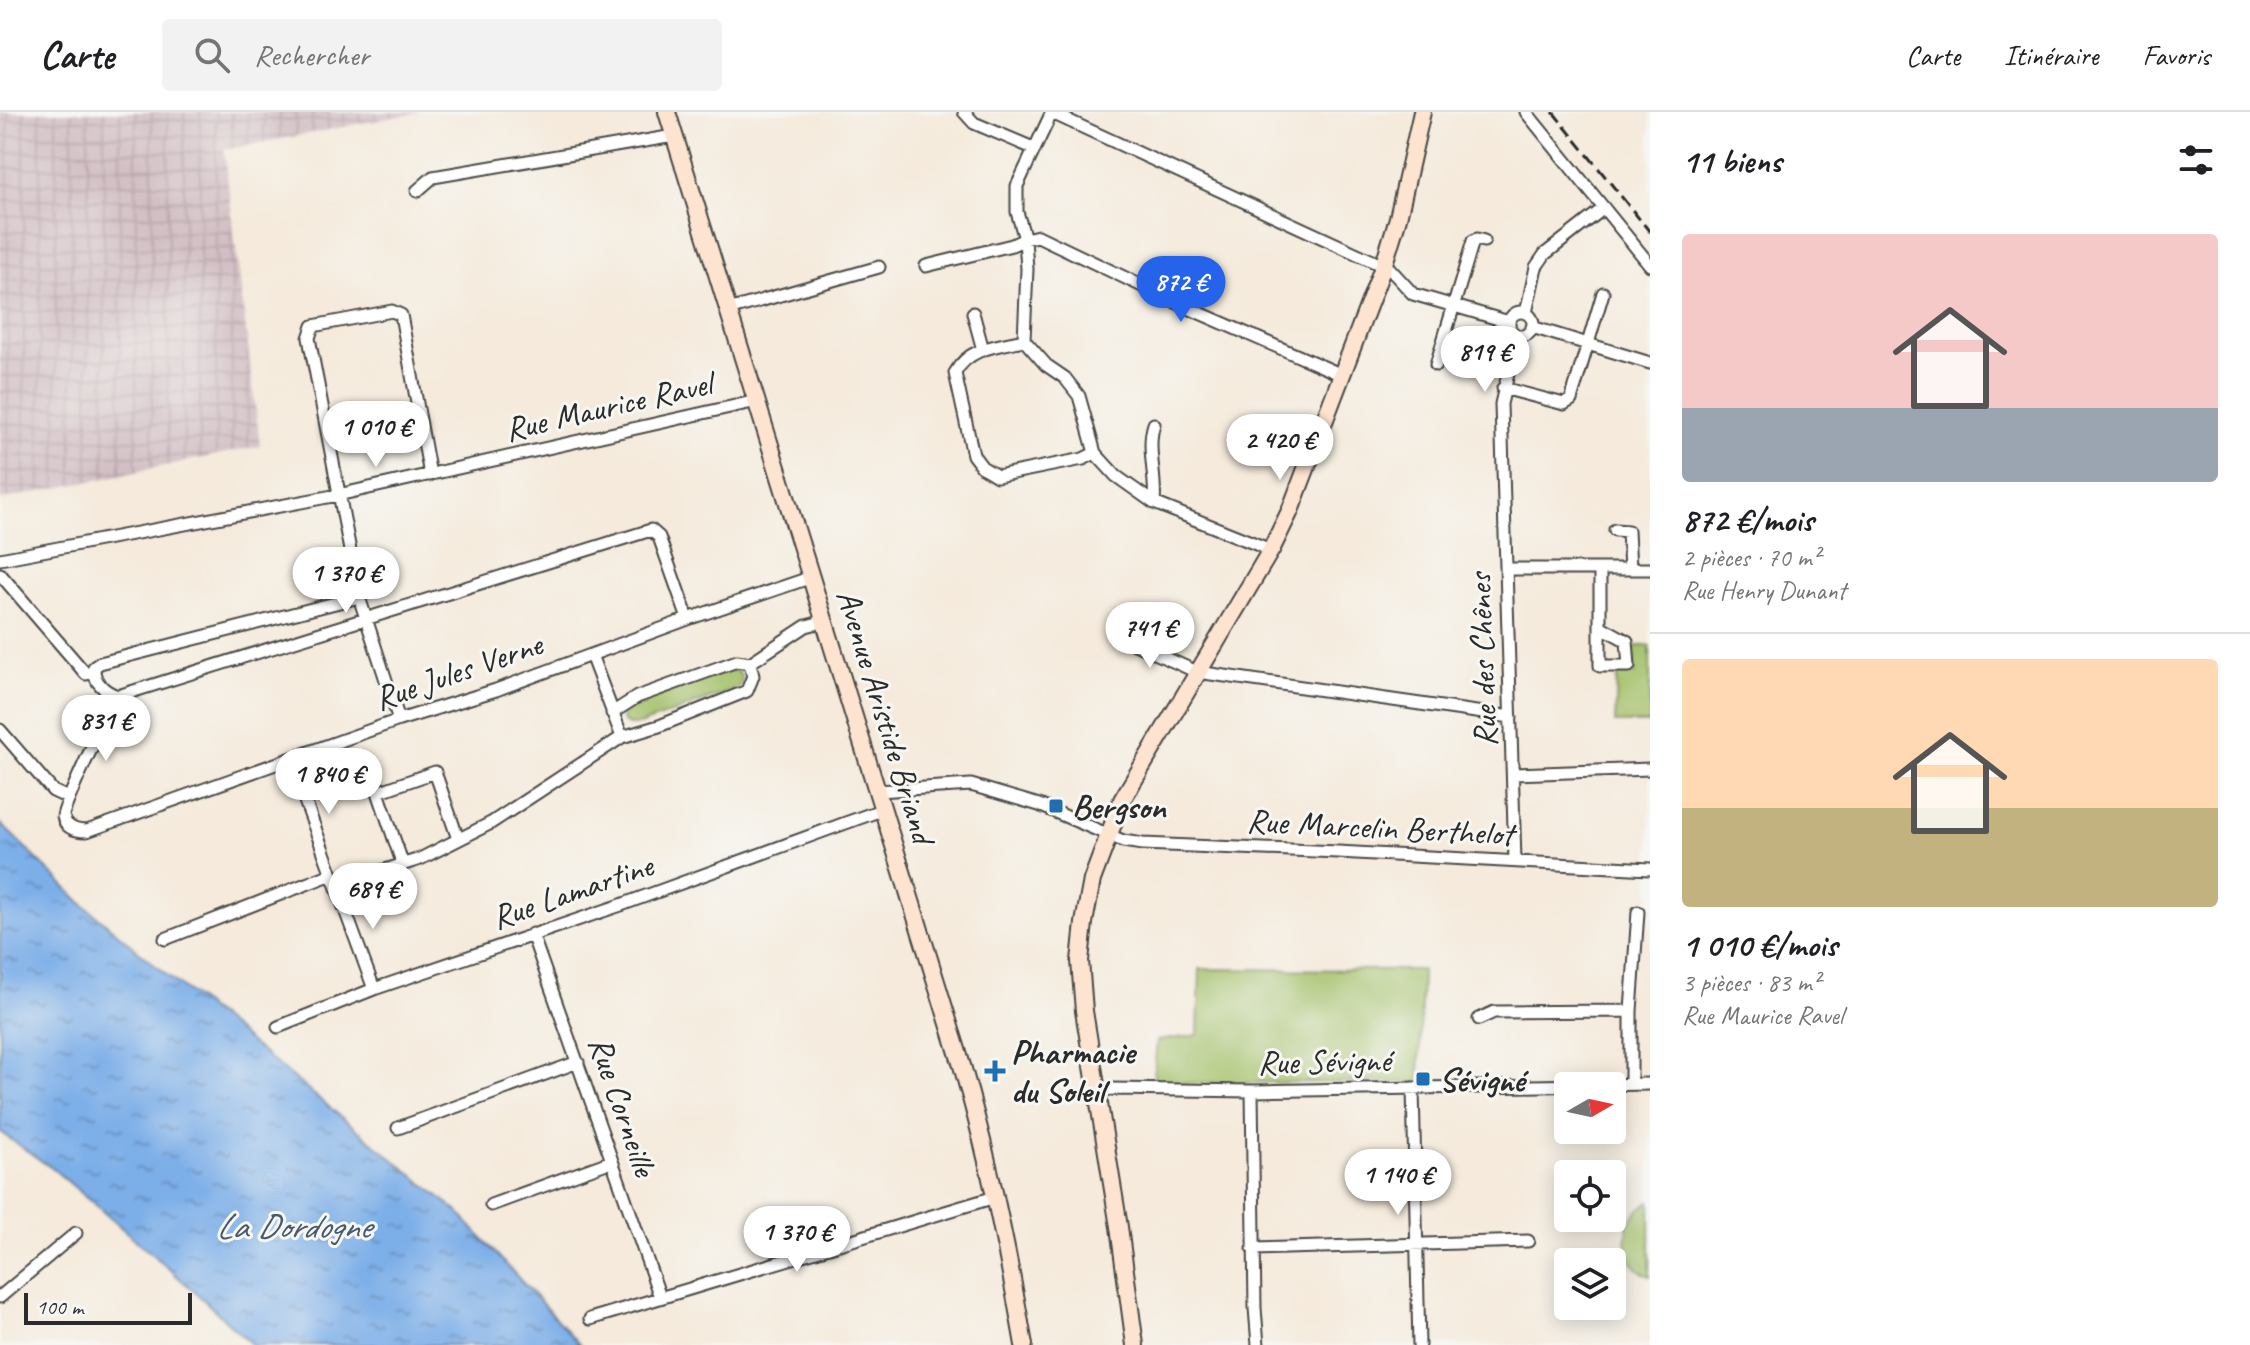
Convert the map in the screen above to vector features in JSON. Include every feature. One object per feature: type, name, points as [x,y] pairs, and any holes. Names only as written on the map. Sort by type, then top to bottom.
[{"type":"street","name":"Avenue Aristide Briand","points":[[667,112],[969,1092],[1010,1265],[1024,1345]]},
{"type":"street","points":[[964,112],[974,123],[1033,148]]},
{"type":"street","points":[[1135,1345],[1084,1011],[1080,961],[1092,880],[1122,800],[1271,550],[1290,511],[1383,267],[1398,218],[1422,112]]},
{"type":"street","points":[[1526,112],[1650,265]]},
{"type":"street","points":[[1271,550],[1154,503],[1116,476],[1095,453],[1079,396],[1065,378],[1046,365],[1024,340],[1027,269],[1025,239],[1017,212],[1017,186],[1052,113],[1390,269],[1413,294],[1509,322]]},
{"type":"street","points":[[417,191],[433,177],[674,136]]},
{"type":"street","points":[[1526,313],[1515,313],[1509,322],[1511,330],[1517,335],[1524,335],[1532,327],[1526,313],[1536,267],[1545,254],[1604,208]]},
{"type":"street","points":[[926,266],[1038,236],[1186,307],[1342,375]]},
{"type":"street","points":[[1436,365],[1473,241],[1484,241]]},
{"type":"street","points":[[728,310],[879,267]]},
{"type":"street","points":[[1503,388],[1564,404],[1571,400],[1603,293]]},
{"type":"street","points":[[399,720],[359,597],[309,338],[313,326],[392,311],[401,315],[430,475]]},
{"type":"street","points":[[973,313],[983,350]]},
{"type":"street","points":[[1532,327],[1650,363]]},
{"type":"street","name":"Rue des Chênes","points":[[1515,861],[1501,404],[1517,335]]},
{"type":"street","points":[[1024,340],[983,350],[962,361],[955,373],[973,455],[982,467],[997,476],[1083,459],[1095,453]]},
{"type":"street","name":"Rue Maurice Ravel","points":[[0,559],[338,495],[757,401]]},
{"type":"street","points":[[1154,424],[1151,435],[1156,488],[1154,503]]},
{"type":"street","points":[[0,730],[53,791],[68,798],[118,696],[651,530],[659,537],[688,619]]},
{"type":"street","points":[[1615,530],[1628,531],[1630,569]]},
{"type":"street","points":[[1507,569],[1650,569]]},
{"type":"street","points":[[1600,569],[1600,626]]},
{"type":"street","points":[[0,574],[86,674],[93,672]]},
{"type":"street","name":"Rue Jules Verne","points":[[68,798],[63,816],[68,826],[76,831],[112,822],[812,577]]},
{"type":"street","points":[[118,696],[109,693],[96,680],[94,667],[359,597]]},
{"type":"street","points":[[612,713],[637,697],[737,661],[750,663],[806,626],[826,621]]},
{"type":"street","points":[[1117,636],[1197,672],[1511,717]]},
{"type":"street","points":[[591,655],[622,737]]},
{"type":"street","points":[[165,939],[335,880],[403,865],[491,823],[622,737],[659,726],[747,691],[753,676],[750,663]]},
{"type":"street","points":[[290,760],[374,989]]},
{"type":"street","points":[[1513,774],[1650,769]]},
{"type":"street","points":[[403,865],[378,792],[435,772],[458,839]]},
{"type":"street","name":"Rue Marcelin Berthelot","points":[[878,791],[971,785],[1039,805],[1123,841],[1143,844],[1650,869]]},
{"type":"street","name":"Rue Lamartine","points":[[278,1027],[374,989],[665,889],[884,809]]},
{"type":"street","points":[[1631,1083],[1631,1011],[1638,912]]},
{"type":"street","name":"Rue Corneille","points":[[532,934],[660,1297]]},
{"type":"street","points":[[1479,1019],[1494,1012],[1631,1011]]},
{"type":"street","points":[[398,1128],[578,1062]]},
{"type":"street","name":"Rue Sévigné","points":[[1096,1092],[1111,1089],[1252,1091],[1650,1084]]},
{"type":"street","points":[[1413,1088],[1419,1345]]},
{"type":"street","points":[[1252,1091],[1253,1249],[1258,1345]]},
{"type":"street","points":[[491,1205],[612,1161]]},
{"type":"street","points":[[590,1319],[995,1197]]},
{"type":"street","points":[[0,1297],[76,1233]]},
{"type":"street","points":[[1253,1249],[1528,1241]]},
{"type":"shaded area","points":[[0,112],[420,112],[224,150],[260,446],[0,500]]},
{"type":"green space","points":[[1634,646],[1650,646],[1650,723],[1615,723],[1617,674],[1635,674]]},
{"type":"green space","points":[[731,669],[741,676],[739,688],[639,725],[623,722],[621,715],[625,708]]},
{"type":"green space","points":[[1200,969],[1422,970],[1419,1082],[1153,1083],[1157,1041],[1198,1035]]},
{"type":"green space","points":[[1650,1202],[1650,1276],[1639,1270],[1632,1261],[1626,1239],[1633,1217]]},
{"type":"water","name":"La Dordogne","points":[[0,823],[84,905],[157,967],[457,1211],[580,1345],[252,1345],[85,1196],[0,1132]]},
{"type":"railway","points":[[1553,112],[1650,232]]},
{"type":"place","name":"Bergson","points":[[1056,806]]},
{"type":"place","name":"Pharmacie du Soleil","points":[[995,1071]]},
{"type":"place","name":"Sévigné","points":[[1423,1079]]}]
